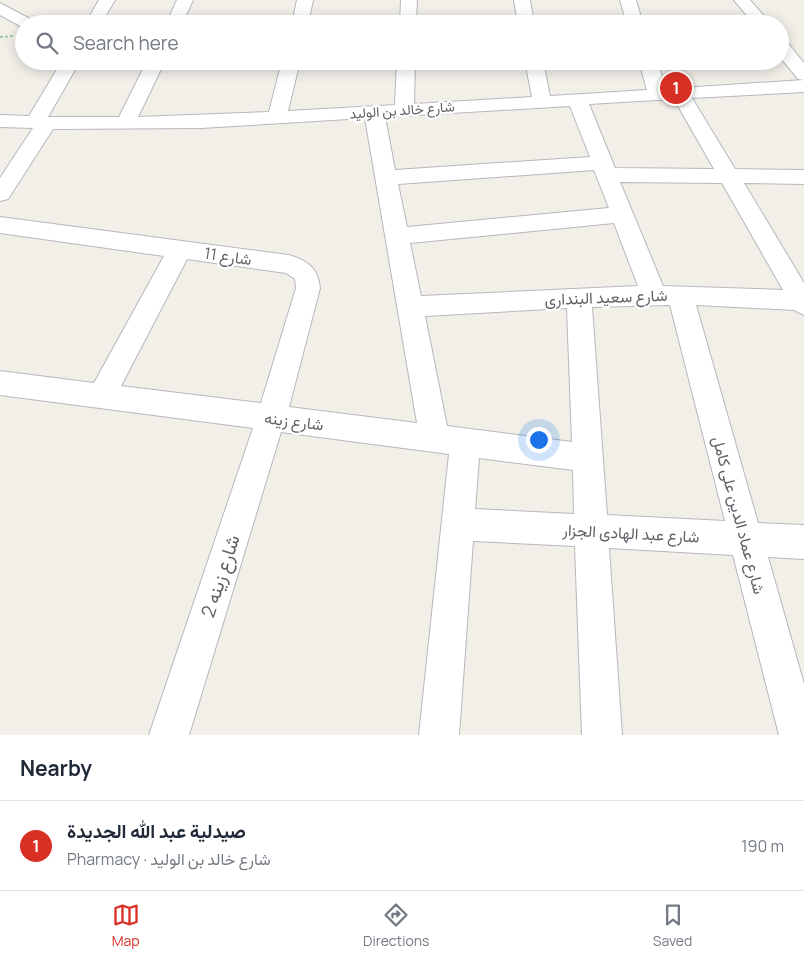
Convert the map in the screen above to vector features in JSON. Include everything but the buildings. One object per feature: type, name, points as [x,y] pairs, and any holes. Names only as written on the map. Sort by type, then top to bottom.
[{"type":"street","points":[[99,15],[108,0]]},
{"type":"street","points":[[178,15],[185,0]]},
{"type":"street","points":[[302,15],[306,0]]},
{"type":"street","points":[[408,15],[409,0]]},
{"type":"street","points":[[522,0],[524,15]]},
{"type":"street","points":[[628,0],[632,15]]},
{"type":"street","points":[[742,0],[755,0]]},
{"type":"street","points":[[742,0],[755,15]]},
{"type":"street","points":[[0,8],[15,17]]},
{"type":"street","points":[[789,56],[804,75]]},
{"type":"street","points":[[1,191],[41,123],[67,70]]},
{"type":"street","points":[[125,124],[152,70]]},
{"type":"street","points":[[277,118],[289,70]]},
{"type":"street","points":[[404,110],[406,70]]},
{"type":"street","points":[[536,70],[542,101]]},
{"type":"street","points":[[651,70],[658,94]]},
{"type":"street","name":"شارع خالد بن الوليد","points":[[0,121],[125,124],[277,118],[804,86]]},
{"type":"street","points":[[680,93],[803,303]]},
{"type":"street","name":"شارع عماد الدين على كامل","points":[[577,99],[622,215],[667,295],[746,539],[799,735]]},
{"type":"street","points":[[374,112],[410,307],[450,441],[457,524],[439,735]]},
{"type":"street","points":[[386,178],[604,169],[729,176],[804,176]]},
{"type":"street","points":[[397,236],[622,215]]},
{"type":"street","name":"شارع 11","points":[[0,225],[289,264],[297,267],[307,276],[308,288],[272,418]]},
{"type":"street","points":[[101,396],[180,249]]},
{"type":"street","name":"شارع سعيد البندارى","points":[[410,307],[579,297],[667,295],[803,303]]},
{"type":"street","points":[[579,297],[602,735]]},
{"type":"street","name":"شارع زينه","points":[[0,383],[588,458]]},
{"type":"street","name":"شارع زينه 2","points":[[169,735],[272,418]]},
{"type":"street","name":"شارع عبد الهادى الجزار","points":[[457,524],[804,542]]},
{"type":"place","name":"صيدلية عبد الله الجديدة","points":[[676,88]]}]
